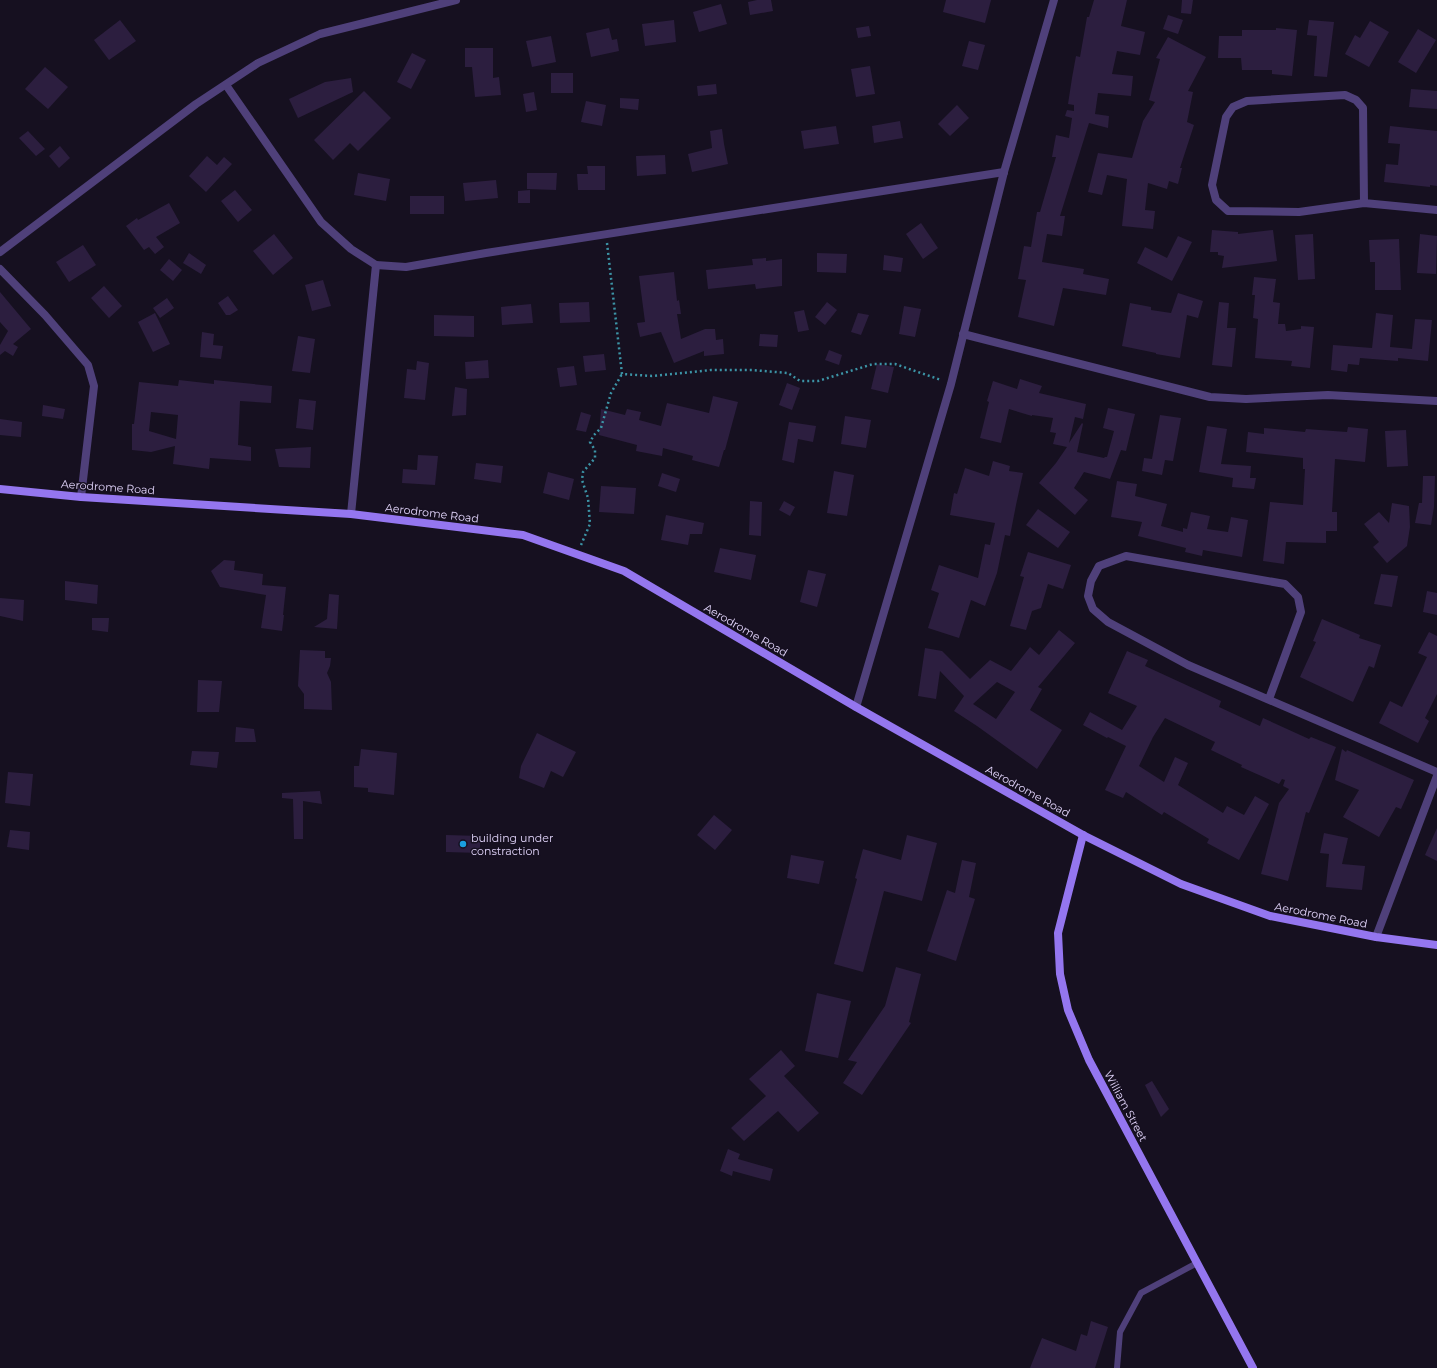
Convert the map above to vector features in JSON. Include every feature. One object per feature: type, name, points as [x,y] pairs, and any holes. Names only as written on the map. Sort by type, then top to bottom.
[{"type":"street","points":[[0,252],[196,104],[258,63],[320,34],[456,0]]},
{"type":"street","points":[[856,707],[951,384],[1004,172],[1054,0]]},
{"type":"street","points":[[226,85],[321,222],[351,249],[376,265],[406,267],[1004,172]]},
{"type":"street","points":[[1364,203],[1363,108],[1356,100],[1345,96],[1247,101],[1233,107],[1226,117],[1212,185],[1216,200],[1228,211],[1299,212],[1364,203],[1437,210]]},
{"type":"street","points":[[351,514],[376,265]]},
{"type":"street","points":[[0,269],[45,315],[88,365],[94,386],[80,497]]},
{"type":"street","points":[[963,334],[1210,397],[1246,399],[1328,395],[1437,401]]},
{"type":"street","name":"Aerodrome Road","points":[[0,489],[80,497],[351,514],[523,535],[624,571],[856,707],[1084,835],[1181,884],[1270,916],[1376,937],[1437,945]]},
{"type":"street","points":[[1269,700],[1301,612],[1298,597],[1285,584],[1126,556],[1099,566],[1091,581],[1088,596],[1093,609],[1108,622],[1188,665],[1269,700],[1437,772]]},
{"type":"street","points":[[1376,937],[1437,776]]},
{"type":"street","name":"William Street","points":[[1084,835],[1058,933],[1060,974],[1068,1010],[1089,1060],[1253,1368]]},
{"type":"lane","points":[[1117,1368],[1120,1332],[1141,1293],[1197,1263]]},
{"type":"path","points":[[577,554],[590,524],[588,498],[582,480],[583,472],[595,458],[595,450],[590,442],[601,428],[611,393],[622,374],[606,235]]},
{"type":"path","points":[[622,374],[652,376],[711,370],[752,370],[788,373],[800,381],[818,381],[873,364],[895,364],[951,384]]},
{"type":"building","points":[[757,0],[771,0],[773,11],[750,15],[748,2]]},
{"type":"building","points":[[946,0],[991,0],[985,23],[943,12]]},
{"type":"building","points":[[1094,0],[1127,0],[1121,26],[1145,32],[1140,55],[1117,51],[1112,74],[1133,76],[1131,96],[1098,93],[1095,114],[1109,116],[1108,128],[1089,123],[1060,216],[1065,216],[1062,236],[1047,234],[1042,262],[1084,269],[1083,274],[1109,279],[1106,295],[1063,288],[1054,326],[1018,317],[1026,280],[1018,279],[1024,246],[1031,247],[1037,212],[1040,212],[1056,157],[1052,157],[1056,135],[1069,138],[1072,118],[1065,116],[1067,110],[1074,111],[1074,105],[1068,104],[1072,78],[1076,56],[1080,57],[1087,17],[1089,17]]},
{"type":"building","points":[[1182,0],[1193,0],[1191,14],[1181,13]]},
{"type":"building","points":[[721,4],[727,24],[699,32],[693,12]]},
{"type":"building","points":[[1168,15],[1183,20],[1178,34],[1163,29]]},
{"type":"building","points":[[120,20],[136,41],[109,60],[94,40]]},
{"type":"building","points":[[674,20],[676,42],[645,46],[642,24]]},
{"type":"building","points":[[1309,20],[1334,22],[1327,77],[1314,76],[1317,36],[1307,35]]},
{"type":"building","points":[[1370,21],[1389,32],[1369,67],[1345,54],[1355,35],[1360,38]]},
{"type":"building","points":[[869,26],[871,36],[858,38],[856,28]]},
{"type":"building","points":[[609,28],[612,40],[617,39],[619,51],[591,57],[586,33]]},
{"type":"building","points":[[1276,28],[1297,30],[1292,76],[1272,74],[1272,70],[1242,70],[1241,58],[1218,58],[1219,36],[1242,36],[1242,30],[1276,30]]},
{"type":"building","points":[[1418,29],[1436,40],[1416,73],[1398,62]]},
{"type":"building","points":[[551,36],[556,62],[532,67],[526,41]]},
{"type":"building","points":[[1168,37],[1206,57],[1188,91],[1193,92],[1187,122],[1194,125],[1180,168],[1182,168],[1178,184],[1169,181],[1167,189],[1148,183],[1145,210],[1155,211],[1153,229],[1122,226],[1127,179],[1107,175],[1102,195],[1088,192],[1098,153],[1132,158],[1143,121],[1155,102],[1149,100],[1160,59],[1156,58]]},
{"type":"building","points":[[969,41],[985,45],[978,70],[962,66]]},
{"type":"building","points":[[465,48],[493,48],[493,78],[499,77],[501,95],[475,97],[472,67],[465,67]]},
{"type":"building","points":[[412,53],[426,60],[411,89],[397,82]]},
{"type":"building","points":[[870,66],[875,94],[856,97],[851,69]]},
{"type":"building","points":[[45,67],[68,87],[48,109],[25,89]]},
{"type":"building","points":[[551,73],[573,73],[573,93],[551,93]]},
{"type":"building","points":[[351,78],[353,92],[298,118],[289,99],[325,82]]},
{"type":"building","points":[[716,84],[717,94],[698,96],[697,86]]},
{"type":"building","points":[[1411,89],[1437,91],[1437,109],[1409,107]]},
{"type":"building","points":[[364,91],[391,118],[358,151],[350,143],[333,160],[314,140]]},
{"type":"building","points":[[534,92],[537,110],[526,112],[523,94]]},
{"type":"building","points":[[620,98],[639,99],[638,110],[620,108]]},
{"type":"building","points":[[586,101],[606,105],[602,126],[581,122]]},
{"type":"building","points":[[957,105],[969,118],[950,136],[938,124]]},
{"type":"building","points":[[900,121],[903,138],[874,143],[872,126]]},
{"type":"building","points":[[836,126],[839,144],[804,149],[801,131]]},
{"type":"building","points":[[1390,126],[1437,131],[1437,186],[1430,185],[1430,187],[1384,182],[1386,164],[1398,165],[1400,144],[1388,143]]},
{"type":"building","points":[[722,129],[728,164],[692,172],[688,154],[712,148],[710,131]]},
{"type":"building","points":[[28,131],[45,149],[36,156],[19,138]]},
{"type":"building","points":[[60,146],[70,158],[59,168],[49,156]]},
{"type":"building","points":[[665,155],[666,174],[637,176],[636,156]]},
{"type":"building","points":[[207,156],[217,165],[224,157],[232,164],[206,192],[189,176]]},
{"type":"building","points":[[587,166],[605,166],[605,190],[578,190],[577,174],[588,174]]},
{"type":"building","points":[[358,173],[390,179],[386,201],[354,195]]},
{"type":"building","points":[[527,173],[557,173],[556,190],[527,189]]},
{"type":"building","points":[[496,180],[498,198],[465,201],[463,183]]},
{"type":"building","points":[[235,190],[252,210],[238,222],[221,201]]},
{"type":"building","points":[[530,190],[530,203],[518,203],[518,191]]},
{"type":"building","points":[[410,196],[444,196],[444,214],[410,214]]},
{"type":"building","points":[[169,203],[180,223],[156,237],[164,247],[155,254],[149,247],[144,250],[126,226],[137,218],[138,220]]},
{"type":"building","points":[[921,223],[938,248],[923,259],[906,234]]},
{"type":"building","points":[[1212,230],[1238,232],[1238,234],[1273,230],[1277,261],[1222,268],[1224,256],[1218,255],[1218,252],[1210,252]]},
{"type":"building","points":[[274,234],[293,258],[273,275],[253,251]]},
{"type":"building","points":[[1313,234],[1315,279],[1298,280],[1295,235]]},
{"type":"building","points":[[1420,234],[1437,236],[1436,274],[1417,273]]},
{"type":"building","points":[[1178,236],[1192,242],[1172,281],[1137,263],[1145,247],[1167,258]]},
{"type":"building","points":[[1399,239],[1401,290],[1375,290],[1375,262],[1370,262],[1369,240]]},
{"type":"building","points":[[83,245],[96,265],[69,282],[56,262]]},
{"type":"building","points":[[189,253],[206,265],[201,274],[183,263]]},
{"type":"building","points":[[817,253],[847,254],[846,273],[817,272]]},
{"type":"building","points":[[884,255],[903,258],[901,272],[883,270]]},
{"type":"building","points":[[766,258],[766,261],[782,259],[782,286],[756,289],[755,284],[708,289],[706,270],[753,265],[752,259]]},
{"type":"building","points":[[169,259],[182,270],[173,281],[160,270]]},
{"type":"building","points":[[674,272],[677,301],[679,300],[681,314],[677,314],[681,339],[705,329],[715,329],[716,340],[723,339],[724,354],[704,356],[704,351],[674,363],[661,332],[640,337],[637,323],[645,322],[639,276]]},
{"type":"building","points":[[1254,277],[1276,279],[1273,302],[1280,303],[1278,324],[1285,324],[1286,331],[1301,329],[1301,326],[1314,327],[1310,368],[1291,366],[1292,361],[1255,358],[1258,319],[1253,318],[1255,295],[1252,295]]},
{"type":"building","points":[[323,280],[331,306],[312,311],[305,285]]},
{"type":"building","points":[[104,286],[122,306],[109,318],[91,298]]},
{"type":"building","points":[[0,292],[31,329],[13,344],[18,347],[13,356],[5,351],[0,355],[0,345],[8,331],[0,322]]},
{"type":"building","points":[[1178,293],[1203,301],[1198,318],[1187,315],[1180,358],[1122,346],[1130,303],[1151,307],[1151,310],[1171,313]]},
{"type":"building","points":[[228,296],[238,310],[230,315],[226,315],[218,303]]},
{"type":"building","points":[[167,298],[174,308],[160,318],[153,308]]},
{"type":"building","points":[[589,302],[590,322],[560,323],[559,303]]},
{"type":"building","points":[[827,302],[837,310],[825,325],[815,317]]},
{"type":"building","points":[[1219,302],[1229,303],[1227,328],[1236,328],[1232,367],[1212,365]]},
{"type":"building","points":[[531,304],[533,323],[502,325],[501,307]]},
{"type":"building","points":[[904,306],[921,309],[915,337],[899,334]]},
{"type":"building","points":[[804,310],[809,330],[798,332],[794,312]]},
{"type":"building","points":[[155,313],[170,344],[153,352],[138,322]]},
{"type":"building","points":[[858,313],[869,315],[861,335],[851,332]]},
{"type":"building","points":[[1376,313],[1393,315],[1390,347],[1412,349],[1415,319],[1432,320],[1428,361],[1398,358],[1398,361],[1360,358],[1359,365],[1348,364],[1347,372],[1331,370],[1333,345],[1372,348]]},
{"type":"building","points":[[434,315],[474,316],[474,337],[434,336]]},
{"type":"building","points":[[202,332],[214,334],[213,345],[223,346],[221,359],[200,357]]},
{"type":"building","points":[[760,334],[778,335],[777,347],[759,346]]},
{"type":"building","points":[[298,336],[315,339],[310,373],[292,371]]},
{"type":"building","points":[[829,350],[842,355],[839,365],[825,360]]},
{"type":"building","points":[[604,354],[606,370],[585,372],[583,356]]},
{"type":"building","points":[[488,360],[489,378],[466,379],[465,362]]},
{"type":"building","points":[[417,361],[429,363],[425,400],[404,398],[407,369],[416,370]]},
{"type":"building","points":[[877,364],[894,367],[888,393],[871,389]]},
{"type":"building","points":[[574,366],[577,385],[560,387],[557,368]]},
{"type":"building","points":[[1020,379],[1042,386],[1039,393],[1086,404],[1083,419],[1075,417],[1069,443],[1082,423],[1077,452],[1104,458],[1107,457],[1114,431],[1103,428],[1108,408],[1135,414],[1126,451],[1121,450],[1110,479],[1084,472],[1074,488],[1088,500],[1075,515],[1039,483],[1067,447],[1053,444],[1056,433],[1050,432],[1053,418],[1032,416],[1009,409],[1001,443],[980,438],[989,402],[987,401],[993,381],[1017,389]]},
{"type":"building","points":[[179,380],[214,384],[214,380],[272,386],[271,403],[240,401],[238,445],[251,447],[251,461],[210,458],[209,469],[173,464],[175,446],[151,452],[132,450],[132,424],[134,424],[139,382],[178,386]],"holes":[[[151,412],[178,415],[176,439],[149,431]]]},
{"type":"building","points":[[787,383],[800,388],[792,410],[779,405]]},
{"type":"building","points":[[455,387],[467,389],[466,415],[452,416]]},
{"type":"building","points":[[713,396],[738,402],[719,467],[692,460],[693,456],[663,448],[662,456],[636,451],[637,445],[599,435],[601,409],[625,415],[627,409],[641,412],[639,420],[661,426],[667,403],[709,413]]},
{"type":"building","points":[[299,399],[316,401],[313,430],[296,428]]},
{"type":"building","points":[[43,405],[65,409],[63,419],[42,416]]},
{"type":"building","points":[[581,412],[591,415],[586,432],[576,430]]},
{"type":"building","points":[[1160,415],[1181,418],[1173,461],[1165,460],[1162,475],[1142,471],[1144,458],[1152,459]]},
{"type":"building","points":[[845,416],[871,420],[866,448],[841,444]]},
{"type":"building","points":[[0,419],[22,422],[21,437],[0,435]]},
{"type":"building","points":[[789,422],[816,426],[813,442],[798,439],[794,463],[782,460]]},
{"type":"building","points":[[1207,426],[1227,429],[1221,464],[1251,466],[1250,478],[1256,478],[1254,489],[1232,487],[1233,478],[1199,472]]},
{"type":"building","points":[[1348,427],[1368,429],[1365,462],[1335,459],[1332,512],[1337,512],[1337,531],[1326,531],[1326,543],[1286,542],[1284,564],[1263,561],[1270,502],[1303,505],[1305,469],[1303,469],[1303,458],[1246,452],[1248,432],[1264,434],[1264,428],[1305,432],[1306,429],[1347,432]]},
{"type":"building","points":[[1406,430],[1408,466],[1387,467],[1385,431]]},
{"type":"building","points":[[311,447],[310,468],[279,467],[275,449]]},
{"type":"building","points":[[418,455],[438,456],[435,485],[402,483],[403,469],[417,470]]},
{"type":"building","points":[[993,461],[1010,466],[1009,471],[1023,473],[1010,536],[1005,535],[997,573],[985,606],[971,600],[959,638],[928,628],[939,593],[931,590],[939,565],[978,578],[985,544],[990,545],[995,523],[950,515],[954,493],[957,494],[965,468],[989,476]]},
{"type":"building","points":[[476,463],[503,466],[501,483],[474,479]]},
{"type":"building","points":[[834,471],[854,475],[847,516],[827,513]]},
{"type":"building","points":[[548,472],[574,479],[569,500],[543,493]]},
{"type":"building","points":[[662,473],[680,479],[676,492],[658,486]]},
{"type":"building","points":[[1423,476],[1435,476],[1434,507],[1431,525],[1415,523],[1419,503],[1422,503]]},
{"type":"building","points":[[1117,481],[1137,484],[1135,496],[1167,504],[1161,526],[1183,532],[1183,528],[1187,529],[1191,512],[1210,516],[1207,529],[1228,532],[1231,517],[1248,520],[1242,557],[1203,550],[1202,556],[1185,552],[1186,548],[1138,536],[1142,522],[1111,517]]},
{"type":"building","points":[[601,486],[636,488],[634,514],[599,512]]},
{"type":"building","points":[[750,501],[762,502],[761,536],[749,535]]},
{"type":"building","points":[[784,501],[795,507],[790,516],[779,510]]},
{"type":"building","points":[[1392,503],[1409,506],[1410,527],[1407,546],[1387,563],[1373,547],[1379,542],[1364,524],[1379,512],[1389,523]]},
{"type":"building","points":[[1038,509],[1070,532],[1058,548],[1026,525]]},
{"type":"building","points":[[666,515],[704,523],[702,534],[690,534],[688,545],[661,540]]},
{"type":"building","points":[[720,548],[756,555],[751,580],[714,572]]},
{"type":"building","points":[[1028,552],[1071,565],[1063,589],[1048,584],[1041,608],[1032,611],[1026,630],[1010,626],[1024,577],[1020,576]]},
{"type":"building","points":[[224,560],[235,561],[234,570],[263,574],[262,585],[286,587],[282,631],[261,628],[266,595],[220,587],[211,571]]},
{"type":"building","points":[[808,570],[826,574],[817,607],[800,602]]},
{"type":"building","points":[[1381,574],[1398,576],[1392,607],[1374,604]]},
{"type":"building","points":[[65,581],[98,585],[97,604],[65,600]]},
{"type":"building","points":[[1427,591],[1437,593],[1437,615],[1423,612]]},
{"type":"building","points":[[329,594],[339,595],[337,629],[314,627],[327,619]]},
{"type":"building","points":[[0,598],[24,600],[23,621],[0,616]]},
{"type":"building","points":[[92,618],[109,618],[108,632],[92,630]]},
{"type":"building","points":[[1322,619],[1360,635],[1359,638],[1381,645],[1374,668],[1369,666],[1353,702],[1300,677],[1316,642],[1313,641]]},
{"type":"building","points":[[1059,630],[1075,643],[1038,687],[1042,689],[1030,710],[1062,730],[1037,769],[954,711],[964,696],[940,671],[936,699],[918,696],[925,648],[942,651],[970,679],[990,660],[1011,671],[1030,647],[1039,655]],"holes":[[[997,682],[1015,692],[996,719],[973,704]]]},
{"type":"building","points":[[1429,632],[1437,636],[1437,694],[1425,718],[1429,721],[1418,743],[1379,723],[1390,701],[1402,707],[1427,657],[1418,653]]},
{"type":"building","points":[[300,650],[325,651],[325,658],[331,658],[327,673],[331,682],[332,710],[304,709],[304,694],[298,686]]},
{"type":"building","points":[[1127,651],[1148,660],[1145,666],[1221,701],[1219,707],[1260,726],[1263,718],[1309,739],[1311,737],[1336,747],[1309,813],[1306,812],[1288,881],[1261,874],[1279,803],[1289,789],[1283,786],[1285,780],[1282,779],[1279,784],[1241,767],[1242,765],[1211,750],[1215,742],[1165,718],[1153,737],[1139,766],[1164,782],[1175,757],[1188,763],[1178,785],[1223,813],[1227,806],[1244,815],[1255,796],[1269,804],[1239,860],[1207,843],[1209,839],[1164,812],[1162,815],[1126,792],[1123,798],[1105,790],[1126,746],[1083,725],[1090,712],[1122,730],[1137,706],[1108,693]]},
{"type":"building","points":[[198,680],[222,681],[219,712],[197,712]]},
{"type":"building","points":[[236,727],[254,729],[256,742],[235,742]]},
{"type":"building","points":[[537,733],[576,752],[563,777],[551,771],[544,788],[519,778],[521,766]]},
{"type":"building","points":[[361,749],[397,753],[394,795],[368,792],[368,788],[354,787],[354,766],[359,766]]},
{"type":"building","points":[[1342,749],[1414,780],[1401,809],[1396,807],[1379,837],[1343,817],[1359,790],[1335,780]]},
{"type":"building","points":[[192,751],[219,752],[217,768],[190,765]]},
{"type":"building","points":[[8,772],[33,774],[30,806],[5,803]]},
{"type":"building","points":[[320,791],[322,804],[303,801],[303,839],[294,839],[293,799],[282,798],[282,793]]},
{"type":"building","points":[[714,815],[732,830],[715,850],[697,835]]},
{"type":"building","points":[[1437,828],[1437,861],[1425,855]]},
{"type":"building","points":[[10,830],[30,832],[29,850],[7,847]]},
{"type":"building","points":[[1324,833],[1348,838],[1342,864],[1365,866],[1362,890],[1326,887],[1329,854],[1320,853]]},
{"type":"building","name":"building under constraction","points":[[446,835],[480,836],[480,853],[446,852]]},
{"type":"building","points":[[907,835],[937,843],[922,901],[884,891],[863,972],[834,964],[857,879],[855,878],[863,849],[901,860]]},
{"type":"building","points":[[791,855],[824,861],[819,884],[787,878]]},
{"type":"building","points":[[962,860],[976,863],[969,897],[975,899],[956,961],[927,951],[947,890],[955,893]]},
{"type":"building","points":[[896,967],[921,974],[909,1022],[911,1023],[862,1095],[843,1083],[857,1062],[848,1060],[885,1006]]},
{"type":"building","points":[[817,993],[851,1001],[838,1058],[805,1051]]},
{"type":"building","points":[[781,1050],[795,1066],[784,1076],[819,1113],[798,1132],[778,1111],[744,1141],[731,1128],[766,1096],[749,1079]]},
{"type":"building","points":[[1152,1081],[1169,1109],[1161,1117],[1145,1085]]},
{"type":"building","points":[[728,1149],[740,1154],[738,1159],[773,1169],[770,1181],[733,1171],[732,1176],[720,1171]]},
{"type":"building","points":[[1091,1321],[1108,1327],[1095,1368],[1030,1368],[1042,1338],[1076,1351],[1081,1334],[1087,1336]]},
{"type":"place","name":"building under constraction","points":[[463,844]]}]
